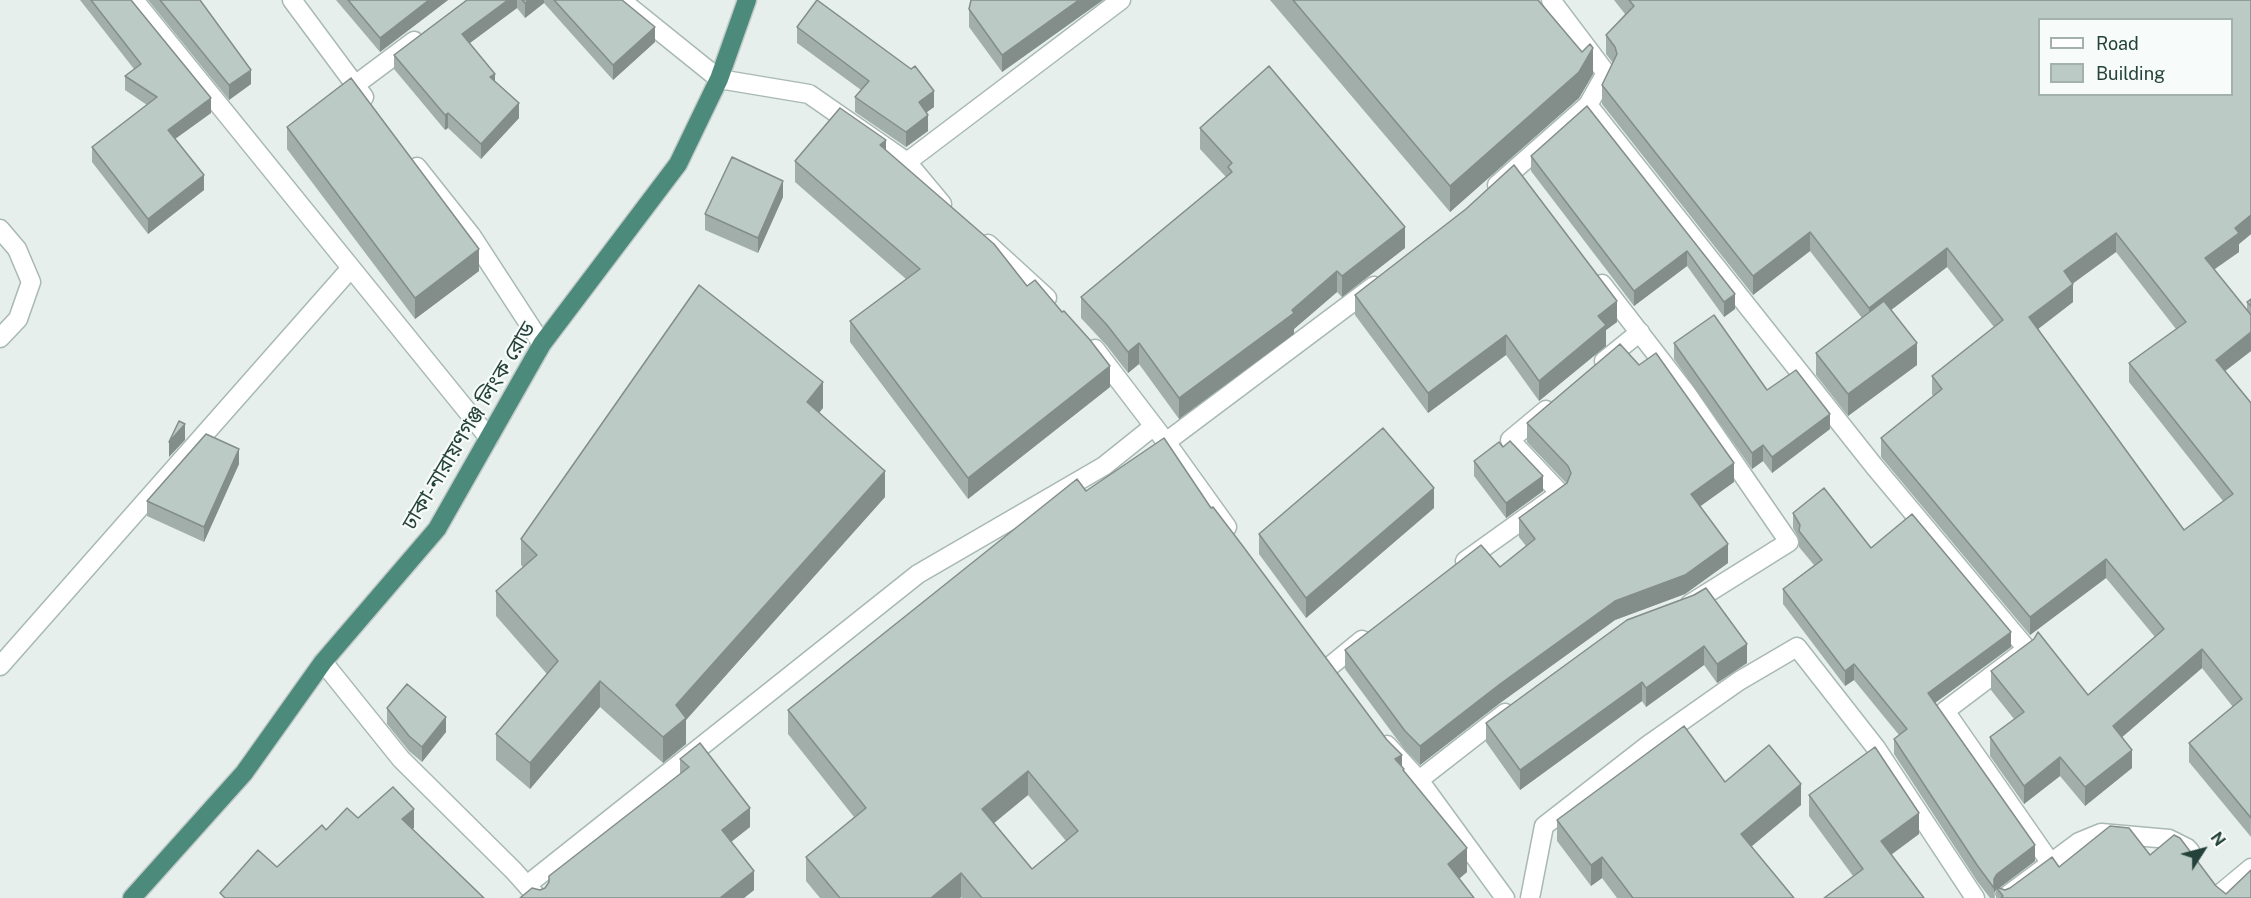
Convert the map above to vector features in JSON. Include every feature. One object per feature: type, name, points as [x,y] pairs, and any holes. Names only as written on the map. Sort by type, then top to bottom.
[{"type":"highway","name":"ঢাকা-নারায়ণগঞ্জ লিংক রোড","points":[[132,898],[244,773],[323,662],[437,529],[542,344],[678,164],[719,79],[747,0]]},
{"type":"street","points":[[134,0],[489,438]]},
{"type":"street","points":[[292,0],[376,113]]},
{"type":"street","points":[[621,0],[719,79],[809,94],[907,162],[952,213]]},
{"type":"street","points":[[907,162],[1121,0]]},
{"type":"street","points":[[1482,198],[1588,105],[1606,73],[1551,0]]},
{"type":"street","points":[[355,85],[430,28]]},
{"type":"street","points":[[1588,105],[1881,475],[2027,649],[1946,711],[2050,862]]},
{"type":"street","points":[[404,151],[471,235],[542,344]]},
{"type":"street","points":[[1515,169],[1529,187]]},
{"type":"street","points":[[0,229],[17,249],[31,282],[18,319],[0,338]]},
{"type":"street","points":[[976,233],[1041,291],[1055,307]]},
{"type":"street","points":[[0,666],[351,268]]},
{"type":"street","points":[[1590,268],[1687,394],[1789,542],[1690,604],[1670,612]]},
{"type":"street","points":[[1166,442],[1273,364],[1390,274]]},
{"type":"street","points":[[1588,375],[1640,332]]},
{"type":"street","points":[[1085,339],[1166,442],[1233,537]]},
{"type":"street","points":[[1448,575],[1560,494],[1510,440],[1562,396]]},
{"type":"street","points":[[323,662],[401,759],[532,892],[918,574],[1104,466],[1154,426]]},
{"type":"street","points":[[1329,667],[1374,631]]},
{"type":"street","points":[[1530,898],[1544,826],[1648,745],[1740,681],[1797,647],[1876,748],[1975,898]]},
{"type":"street","points":[[1316,649],[1342,685]]},
{"type":"street","points":[[1419,780],[1516,705]]},
{"type":"street","points":[[1376,730],[1396,757],[1419,780],[1505,898]]},
{"type":"street","points":[[2004,898],[2079,842],[2101,833],[2169,839],[2187,848],[2223,895],[2251,868]]},
{"type":"building","points":[[91,0],[131,0],[211,98],[168,130],[204,175],[148,219],[92,147],[157,97],[125,76],[141,64]]},
{"type":"building","points":[[160,0],[200,0],[251,70],[229,85]]},
{"type":"building","points":[[348,0],[429,0],[380,38]]},
{"type":"building","points":[[467,0],[508,0],[462,34],[495,74],[490,77],[519,103],[481,144],[448,113],[445,115],[394,55]]},
{"type":"building","points":[[554,0],[622,0],[655,27],[613,65]]},
{"type":"building","points":[[817,0],[911,69],[915,66],[934,91],[919,102],[928,115],[906,132],[855,97],[869,81],[797,27]]},
{"type":"building","points":[[971,0],[1079,0],[1002,55],[969,9]]},
{"type":"building","points":[[1293,0],[1538,0],[1582,52],[1590,44],[1593,48],[1579,72],[1450,186]]},
{"type":"building","points":[[1629,0],[2251,0],[2251,215],[2235,228],[2239,233],[2205,258],[2251,315],[2251,332],[2216,360],[2251,403],[2251,818],[2189,743],[2242,699],[2202,649],[2113,726],[2132,750],[2085,787],[2060,757],[2024,786],[1990,737],[2024,712],[1991,671],[2034,639],[2038,632],[2088,695],[2164,629],[2106,559],[2030,617],[1881,438],[1942,389],[1932,376],[2003,320],[1947,248],[1869,308],[1810,232],[1753,276],[1602,85],[1617,54],[1606,35],[1634,6]],"holes":[[[2116,233],[2186,322],[2129,363],[2233,494],[2184,530],[2029,317],[2073,284],[2064,271]]]},
{"type":"building","points":[[1269,66],[1405,227],[1342,276],[1337,271],[1292,310],[1294,313],[1179,398],[1139,343],[1128,352],[1081,297],[1232,172],[1228,167],[1232,163],[1200,128]]},
{"type":"building","points":[[351,78],[479,249],[415,298],[287,127]]},
{"type":"building","points":[[1587,106],[1735,294],[1724,302],[1687,251],[1634,291],[1531,156]]},
{"type":"building","points":[[840,108],[886,140],[880,145],[994,244],[1027,286],[1035,280],[1090,340],[1110,366],[968,478],[850,321],[920,269],[795,161]]},
{"type":"building","points":[[732,157],[783,181],[758,238],[705,214]]},
{"type":"building","points":[[1514,165],[1617,301],[1598,316],[1606,325],[1539,381],[1506,335],[1428,393],[1355,295],[1466,209]]},
{"type":"building","points":[[699,285],[823,382],[807,402],[885,471],[676,705],[686,718],[663,737],[600,681],[530,763],[496,734],[558,661],[496,591],[537,555],[521,539]]},
{"type":"building","points":[[1884,301],[1917,343],[1848,394],[1816,353]]},
{"type":"building","points":[[1714,315],[1767,390],[1796,370],[1830,414],[1772,457],[1763,445],[1752,453],[1674,343]]},
{"type":"building","points":[[1620,344],[1639,365],[1656,353],[1734,463],[1691,494],[1728,544],[1685,575],[1615,601],[1500,684],[1420,746],[1405,731],[1345,650],[1481,545],[1500,567],[1535,539],[1519,518],[1567,483],[1571,473],[1568,466],[1527,423]]},
{"type":"building","points":[[179,421],[185,424],[169,442]]},
{"type":"building","points":[[1383,428],[1434,488],[1306,598],[1259,534]]},
{"type":"building","points":[[206,434],[239,449],[204,527],[147,501]]},
{"type":"building","points":[[1164,438],[1211,508],[1213,507],[1242,545],[1387,740],[1402,755],[1395,759],[1403,770],[1467,848],[1448,864],[1474,898],[982,898],[961,873],[931,898],[840,898],[806,857],[866,808],[788,710],[1077,479],[1086,491]],"holes":[[[1028,771],[1078,831],[1032,869],[982,809]]]},
{"type":"building","points":[[1510,441],[1543,476],[1506,503],[1474,461],[1499,442],[1503,447]]},
{"type":"building","points":[[1824,488],[1871,548],[1912,514],[2011,632],[1928,693],[2035,845],[1997,874],[1994,879],[1994,888],[1894,739],[1907,729],[1854,664],[1845,671],[1783,589],[1822,560],[1799,531],[1800,525],[1793,513]]},
{"type":"building","points":[[1706,588],[1747,644],[1717,664],[1704,646],[1646,688],[1642,682],[1520,770],[1486,723],[1627,620],[1694,595]]},
{"type":"building","points":[[407,684],[446,717],[422,747],[409,736],[387,708]]},
{"type":"building","points":[[1684,726],[1725,782],[1769,745],[1801,784],[1741,834],[1794,898],[1633,898],[1602,857],[1591,865],[1557,820]]},
{"type":"building","points":[[700,743],[750,808],[722,830],[754,871],[720,898],[520,898],[532,888],[540,890],[545,888],[549,882],[549,876],[689,767],[680,759]]},
{"type":"building","points":[[1875,747],[1919,813],[1881,841],[1924,898],[1824,898],[1863,869],[1809,795]]},
{"type":"building","points":[[393,787],[414,809],[402,819],[484,898],[225,898],[220,893],[258,850],[277,867],[322,825],[326,830],[347,808],[358,818]]},
{"type":"building","points":[[2110,826],[2129,828],[2150,855],[2174,835],[2180,838],[2216,886],[2226,894],[2251,870],[2251,898],[2001,898],[2003,896],[1996,887],[2005,890],[2010,888],[2052,857],[2059,867]]}]
